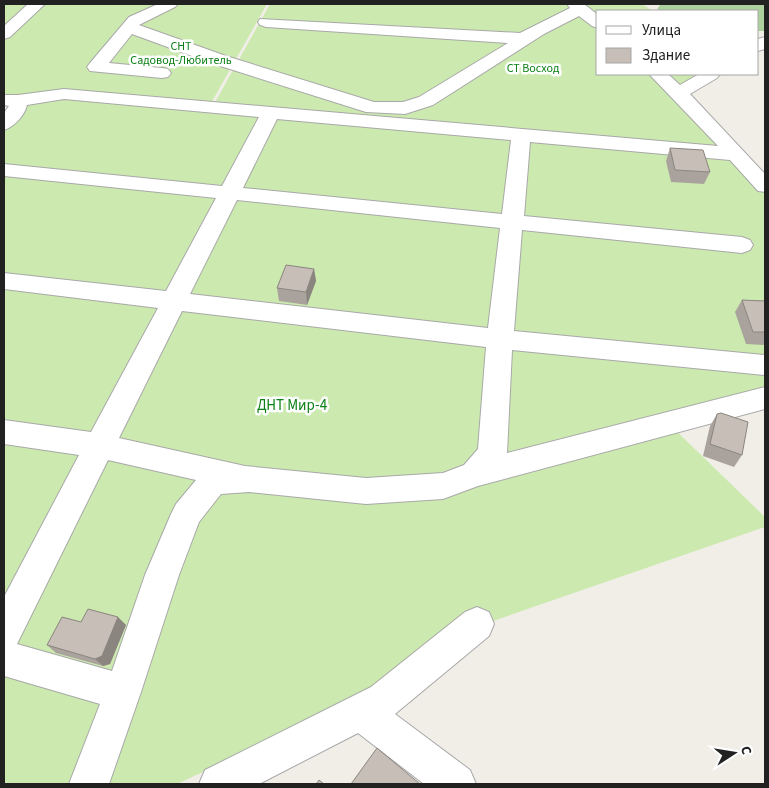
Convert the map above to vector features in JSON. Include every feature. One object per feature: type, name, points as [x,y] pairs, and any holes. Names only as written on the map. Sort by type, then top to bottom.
[{"type":"street","points":[[4,34],[37,4]]},
{"type":"street","points":[[162,72],[96,68],[135,20],[170,4]]},
{"type":"street","points":[[129,27],[220,60],[373,108],[405,108],[426,101],[577,6],[596,21]]},
{"type":"street","points":[[266,22],[500,38],[523,38],[536,33]]},
{"type":"street","points":[[659,75],[679,93],[765,186]]},
{"type":"street","points":[[679,93],[709,75]]},
{"type":"street","points":[[11,101],[64,94],[736,154]]},
{"type":"street","points":[[4,124],[18,108],[11,101]]},
{"type":"street","points":[[4,632],[271,112]]},
{"type":"street","points":[[475,474],[492,453],[500,339],[521,135]]},
{"type":"street","points":[[4,170],[742,245]]},
{"type":"street","points":[[4,281],[500,339],[765,365]]},
{"type":"street","points":[[4,432],[101,446],[249,479],[366,491],[443,486],[475,474],[765,398]]},
{"type":"street","points":[[89,784],[123,692],[162,575],[187,514],[212,481],[249,479]]},
{"type":"street","points":[[219,784],[384,700],[477,624]]},
{"type":"street","points":[[4,658],[123,692]]},
{"type":"street","points":[[361,712],[456,784]]},
{"type":"green space","points":[[4,4],[32,4],[4,30]]},
{"type":"green space","name":"СНТ Садовод-Любитель","points":[[40,4],[267,4],[210,105],[64,92],[18,99],[4,98],[4,38]]},
{"type":"green space","name":"СТ Восход","points":[[270,4],[642,4],[651,10],[596,10],[596,75],[696,75],[670,91],[724,150],[214,104]]},
{"type":"green space","points":[[661,4],[765,4],[765,31],[759,31],[759,10],[657,9]]},
{"type":"green space","name":"ДНТ Мир-4","points":[[64,96],[733,156],[765,191],[765,391],[664,419],[765,517],[765,527],[496,620],[359,700],[177,784],[4,784],[4,128],[27,103]]},
{"type":"building","points":[[670,148],[703,150],[710,172],[675,170]]},
{"type":"building","points":[[286,265],[314,269],[306,292],[277,288]]},
{"type":"building","points":[[742,300],[765,301],[765,332],[753,332]]},
{"type":"building","points":[[721,413],[748,422],[742,455],[710,444],[717,414]]},
{"type":"building","points":[[88,609],[118,617],[102,656],[95,659],[47,645],[62,617],[81,622]]},
{"type":"building","points":[[377,748],[420,784],[351,784]]},
{"type":"building","points":[[319,780],[324,784],[316,784]]}]
